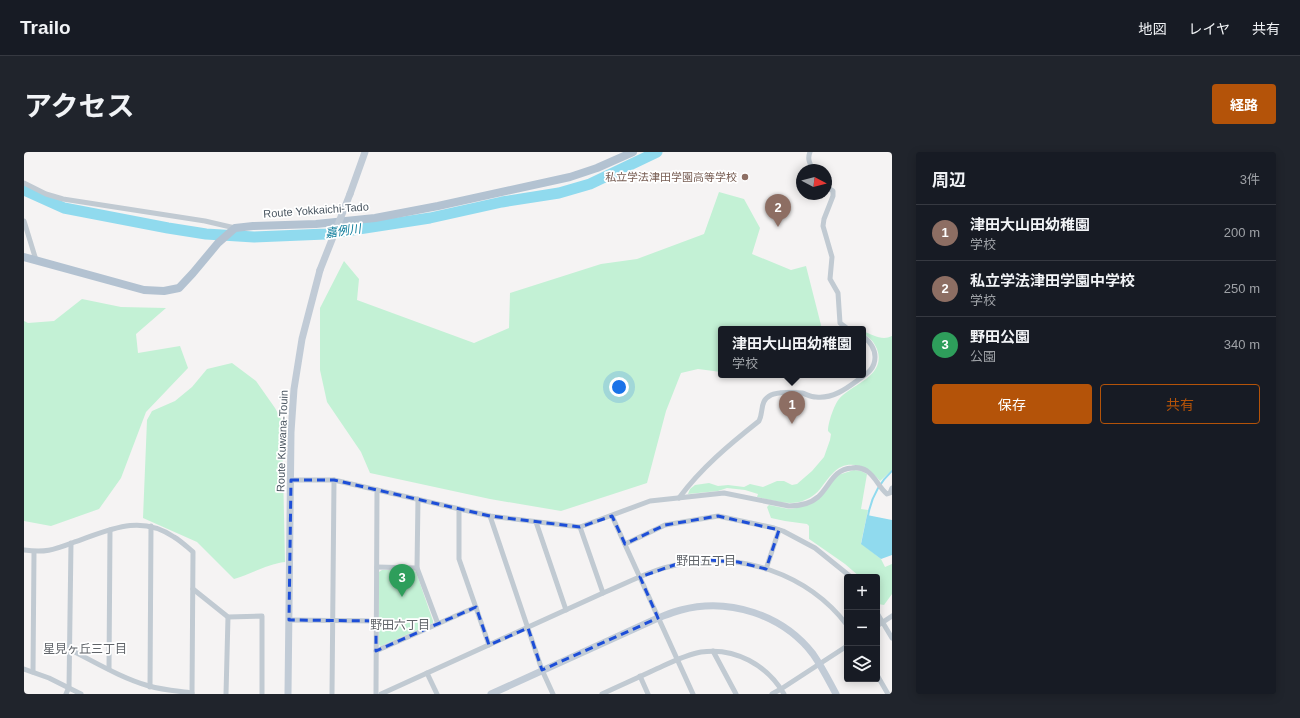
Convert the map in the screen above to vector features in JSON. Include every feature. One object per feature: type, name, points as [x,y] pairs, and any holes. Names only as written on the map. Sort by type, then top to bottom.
[{"type":"main road","name":"Route Kuwana-Touin","points":[[288,694],[291,432],[294,389],[302,339],[320,270],[365,152]]},
{"type":"main road","name":"Route Yokkaichi-Tado","points":[[235,228],[316,224],[375,218],[438,206],[570,177],[597,168],[633,152]]},
{"type":"main road","points":[[24,257],[144,290],[164,291],[179,288],[218,243],[235,228]]},
{"type":"main road","points":[[491,694],[658,618],[697,606],[724,606],[748,610],[770,619],[788,630],[806,647],[819,664],[836,694]]},
{"type":"street","points":[[810,152],[808,156],[811,164]]},
{"type":"street","points":[[24,183],[46,194],[63,199],[235,228]]},
{"type":"street","points":[[831,200],[824,219],[823,226],[832,257],[830,279],[838,293],[840,323],[844,326]]},
{"type":"street","points":[[24,221],[36,260]]},
{"type":"street","points":[[866,340],[875,352],[874,364],[866,374]]},
{"type":"street","points":[[679,498],[688,486],[729,444],[759,421],[762,404],[765,399],[771,395],[777,393],[802,393],[817,398],[828,397],[842,391],[861,378]]},
{"type":"street","points":[[291,480],[334,480],[490,516],[580,527],[650,501],[724,493],[788,506],[803,504],[817,497],[834,476],[846,468],[861,468],[866,470],[877,480],[887,494],[890,493],[892,488]]},
{"type":"street","points":[[332,694],[334,480]]},
{"type":"street","points":[[376,694],[377,490]]},
{"type":"street","points":[[418,499],[417,568],[438,624]]},
{"type":"street","points":[[459,509],[459,559],[489,645]]},
{"type":"street","points":[[490,516],[542,670],[553,694]]},
{"type":"street","points":[[612,516],[693,694]]},
{"type":"street","points":[[625,544],[665,525],[718,516],[779,530],[815,548],[847,574]]},
{"type":"street","points":[[536,522],[566,610]]},
{"type":"street","points":[[24,550],[34,552],[48,551],[118,527],[132,525],[151,526],[173,536],[193,552],[192,693],[170,691],[138,683],[69,649]]},
{"type":"street","points":[[150,687],[151,526]]},
{"type":"street","points":[[580,527],[603,593]]},
{"type":"street","points":[[109,670],[110,530]]},
{"type":"street","points":[[766,569],[779,530]]},
{"type":"street","points":[[66,694],[69,687],[71,543]]},
{"type":"street","points":[[33,672],[34,552]]},
{"type":"street","points":[[381,694],[603,593],[657,570],[677,564],[707,560],[742,563],[766,569],[790,579],[810,590],[834,610],[844,622]]},
{"type":"street","points":[[377,567],[417,568]]},
{"type":"street","points":[[193,589],[228,617],[262,616],[262,694]]},
{"type":"street","points":[[376,651],[476,606]]},
{"type":"street","points":[[880,624],[892,616]]},
{"type":"street","points":[[226,694],[228,617]]},
{"type":"street","points":[[880,618],[892,638]]},
{"type":"street","points":[[289,620],[376,621]]},
{"type":"street","points":[[772,694],[782,692],[819,664],[844,648]]},
{"type":"street","points":[[713,651],[736,694]]},
{"type":"street","points":[[602,694],[677,659],[700,652],[713,651],[731,653],[754,662],[770,675],[782,692]]},
{"type":"street","points":[[24,669],[49,678],[81,694]]},
{"type":"street","points":[[427,673],[437,694]]},
{"type":"street","points":[[640,676],[648,694]]},
{"type":"street","points":[[880,680],[888,694]]},
{"type":"highlighted area","points":[[291,480],[334,480],[490,516],[580,527],[612,516],[625,544],[665,525],[718,516],[779,530],[766,569],[738,562],[707,560],[677,564],[640,577],[658,618],[542,670],[528,628],[489,645],[476,607],[376,651],[376,621],[289,620]]},
{"type":"green space","points":[[719,192],[744,199],[760,228],[752,254],[791,270],[806,266],[821,326],[718,326],[718,372],[698,369],[681,373],[666,411],[647,483],[561,511],[490,499],[370,473],[361,452],[327,402],[320,370],[320,308],[344,261],[359,279],[357,300],[474,343],[509,328],[510,293],[601,264],[637,259],[704,234]]},
{"type":"green space","points":[[82,299],[121,307],[166,308],[136,334],[138,353],[180,346],[188,368],[146,412],[121,478],[99,509],[51,526],[24,521],[24,321],[28,323],[54,321]]},
{"type":"green space","points":[[866,332],[881,338],[892,336],[892,470],[880,481],[864,468],[852,465],[839,468],[814,495],[799,502],[787,503],[775,501],[757,497],[758,494],[745,490],[727,488],[718,491],[688,494],[690,489],[695,485],[709,483],[718,486],[728,485],[744,487],[750,484],[763,487],[777,481],[784,481],[792,485],[797,484],[812,471],[824,457],[831,434],[828,431],[829,423],[837,402],[845,394],[873,373],[877,366],[879,358],[877,349],[872,340],[866,336]]},
{"type":"green space","points":[[232,363],[256,381],[275,408],[282,421],[285,562],[272,565],[234,579],[197,542],[143,518],[147,420],[152,411],[175,401],[192,387],[207,369]]},
{"type":"green space","points":[[854,470],[867,474],[861,509],[868,510],[861,543],[881,559],[885,567],[892,564],[892,594],[884,605],[880,604],[880,574],[857,574],[845,564],[809,539],[809,526],[807,524],[771,518],[767,507],[769,505],[789,509],[811,503],[838,475]]},
{"type":"green space","points":[[382,570],[414,570],[416,572],[433,623],[381,646],[379,645],[379,572]]},
{"type":"water","points":[[867,515],[892,520],[892,555],[881,559],[861,544]]},
{"type":"waterway","name":"嘉例川","points":[[24,190],[64,208],[206,234],[254,237],[326,234],[430,218],[502,202],[559,193],[590,184],[657,152]]},
{"type":"waterway","points":[[868,516],[871,503],[876,492],[892,471]]},
{"type":"place","name":"私立学法津田学園高等学校","points":[[745,177]]},
{"type":"place","name":"私立学法津田学園中学校","points":[[778,227]]},
{"type":"place","name":"津田大山田幼稚園","points":[[792,424]]},
{"type":"place","name":"野田公園","points":[[402,597]]},
{"type":"district","name":"野田五丁目","points":[[706,561]]},
{"type":"district","name":"野田六丁目","points":[[400,625]]},
{"type":"district","name":"星見ヶ丘三丁目","points":[[85,649]]}]
